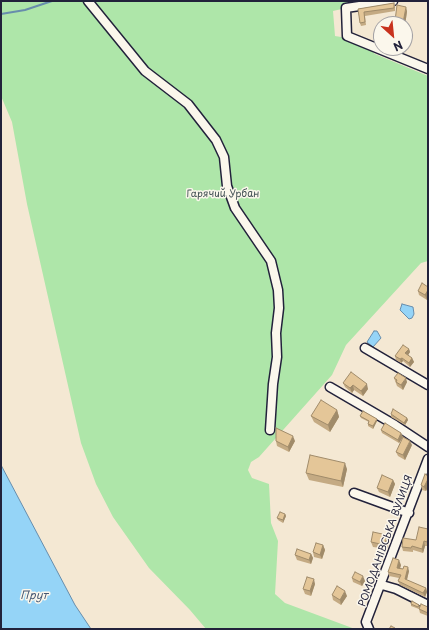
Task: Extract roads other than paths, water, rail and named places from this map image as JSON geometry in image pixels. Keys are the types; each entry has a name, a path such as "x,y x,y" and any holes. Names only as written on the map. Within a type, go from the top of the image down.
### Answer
{"street":[{"path":"88,1 145,71 188,104 216,140 224,157 227,186 235,208 271,261 278,290 279,308 276,333 277,357 273,384 270,430"},
{"path":"394,1 346,8 347,36 428,68"},
{"path":"365,348 428,385"},
{"path":"330,387 395,425 428,447"},
{"name":"РОМОДАНІВСЬКА ВУЛИЦЯ","path":"369,629 366,622 382,585 409,513 418,482 428,459"},
{"path":"354,493 409,513"},
{"path":"382,585 396,589 428,605"}],"water":[{"path":"402,304 413,307 414,314 412,318 409,319 400,310"},
{"path":"374,331 377,331 381,338 373,347 367,342"},
{"name":"Прут","path":"1,465 75,605 91,629 1,629"}],"waterway":[{"path":"1,14 25,10 52,1"}],"park label":[{"name":"Гарячий Урбан","path":"223,194"}]}
